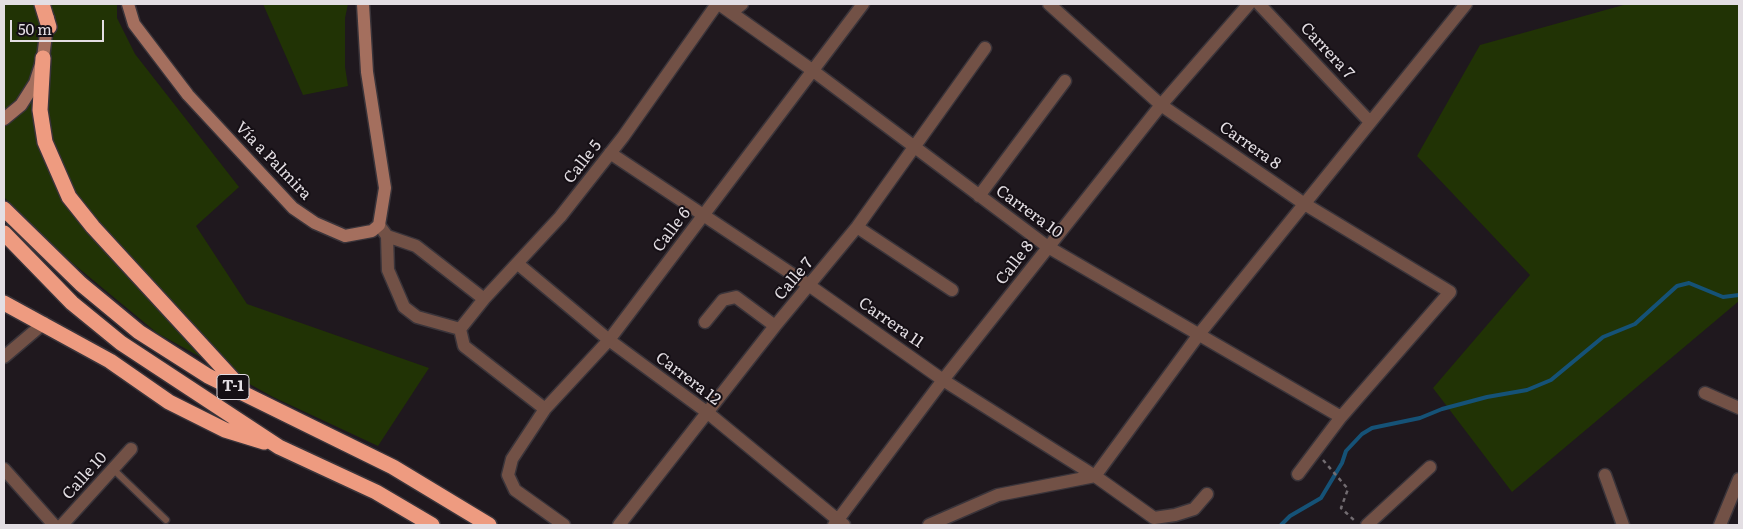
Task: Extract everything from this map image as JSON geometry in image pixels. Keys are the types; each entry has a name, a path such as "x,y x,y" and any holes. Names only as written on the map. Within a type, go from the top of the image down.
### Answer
{"highway":[{"path":"42,4 49,27"},
{"path":"43,58 40,110 45,142 69,197 93,227 247,394"},
{"name":"T-1","path":"4,209 81,284 139,332 208,376 247,394 308,427 393,467 489,525"},
{"name":"T-1","path":"4,234 72,303 122,343 279,447 376,492 432,525"},
{"path":"4,303 44,323 110,361 169,402 225,430 279,447"}],"street":[{"path":"4,119 21,104 35,83 43,58 49,27 48,4"},
{"name":"Vía a Palmira","path":"128,4 134,24 188,95 293,208 315,223 345,236 372,231 378,225"},
{"path":"363,4 367,72 385,188 378,225 387,236 416,246 484,300"},
{"name":"Carrera 10","path":"718,4 737,8 812,70 1048,247 1200,333 1341,417"},
{"name":"Calle 5","path":"460,329 560,217 610,153 718,4"},
{"name":"Calle 6","path":"564,525 515,490 508,475 512,459 544,409 610,340 812,70 864,4"},
{"name":"Carrera 8","path":"1049,4 1161,105 1303,203 1450,292 1341,417"},
{"name":"Calle 8","path":"838,524 943,380 1048,247 1161,105 1249,4"},
{"name":"Carrera 7","path":"1259,4 1370,122"},
{"path":"930,525 998,495 1095,476 1200,333 1303,203 1466,4"},
{"name":"Calle 7","path":"620,525 775,326 857,227 986,48"},
{"path":"979,196 1065,81"},
{"name":"Carrera 11","path":"610,153 810,286 943,380 1095,476 1154,518 1194,508 1207,494"},
{"path":"857,227 952,290"},
{"path":"387,236 388,270 404,307 417,317 460,329 464,346 544,409"},
{"name":"Carrera 12","path":"518,264 610,340 708,413 838,524"},
{"path":"705,322 724,300 736,296 775,326"},
{"path":"4,357 44,323"},
{"path":"1705,393 1739,408"},
{"path":"1298,474 1341,417"},
{"name":"Calle 10","path":"62,525 131,449"},
{"path":"1367,525 1430,467"},
{"path":"4,469 54,525"},
{"path":"1605,475 1623,525"},
{"path":"1720,525 1739,479"}],"lane":[{"path":"113,469 166,520"}],"path":[{"path":"1329,467 1348,489 1341,508 1358,525"}],"green space":[{"path":"4,4 117,4 117,18 135,54 239,187 196,226 247,304 429,368 378,446 273,397 157,333 53,247 4,197"},
{"path":"263,4 348,4 345,18 345,67 348,86 303,95"},
{"path":"1627,4 1739,4 1739,301 1512,492 1433,388 1530,275 1417,156 1480,45"}],"waterway":[{"path":"1281,525 1290,516 1321,498 1342,463 1346,451 1362,434 1372,428 1420,418 1442,409 1487,397 1527,390 1551,380 1603,337 1635,324 1677,286 1689,283 1723,297 1739,295"}]}
